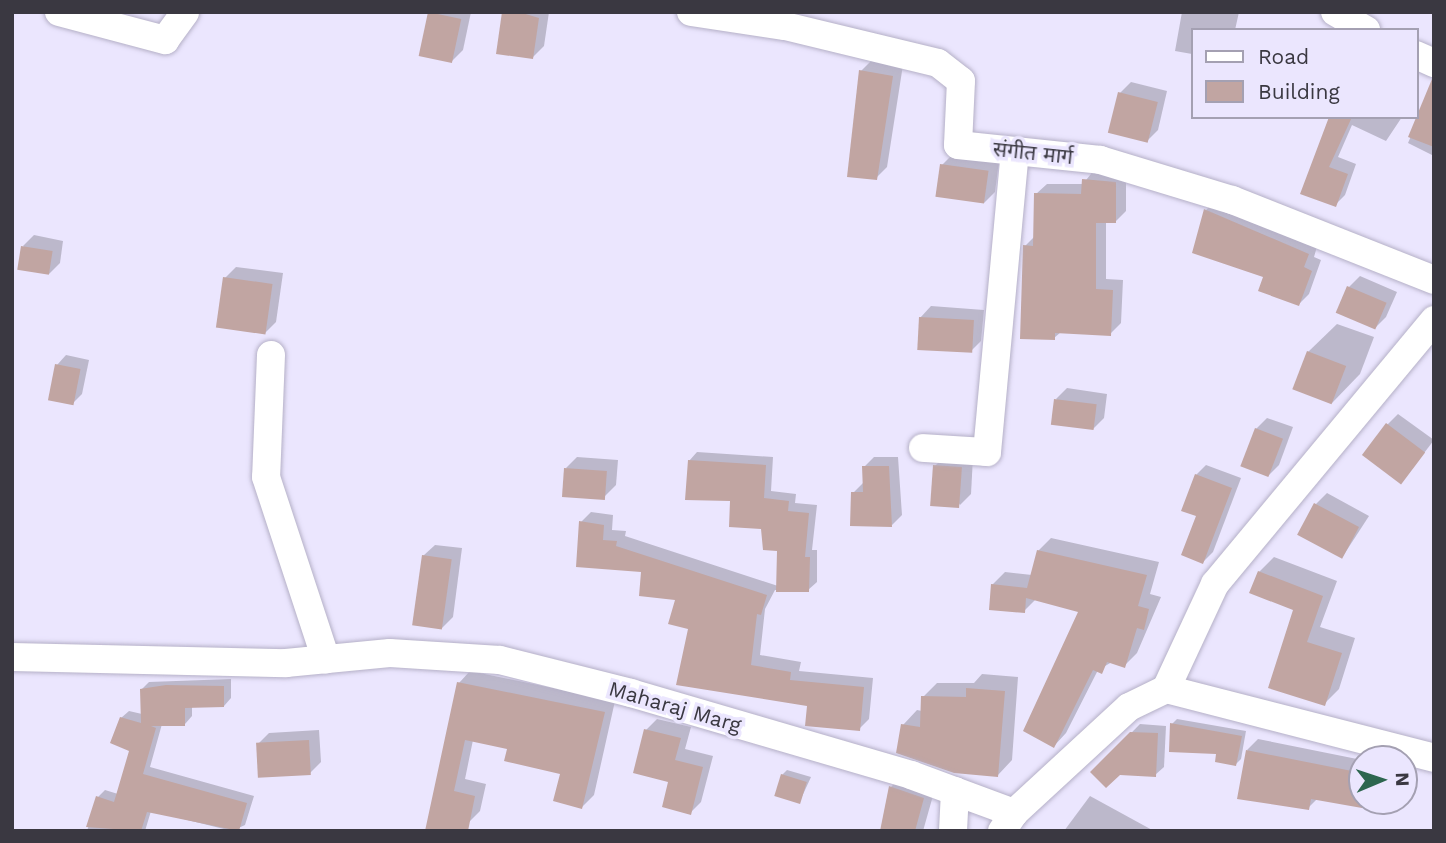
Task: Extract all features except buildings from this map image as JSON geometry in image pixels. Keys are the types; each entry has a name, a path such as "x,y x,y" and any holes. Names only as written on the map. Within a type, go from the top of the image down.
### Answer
{"street":[{"path":"60,12 165,40 185,12"},
{"name":"संगीत मार्ग","path":"691,12 785,26 938,64 961,81 958,145 1100,160 1232,200 1434,280"},
{"path":"1335,12 1363,28"},
{"path":"1418,56 1434,63"},
{"path":"923,447 987,452 1015,152"},
{"path":"1166,689 1215,584 1434,320"},
{"path":"271,355 266,477 326,659"},
{"name":"Maharaj Marg","path":"12,657 285,663 390,653 500,660 644,697 955,791 1008,822"},
{"path":"1008,822 1129,706 1166,689 1434,758"},
{"path":"953,831 955,791"}]}
